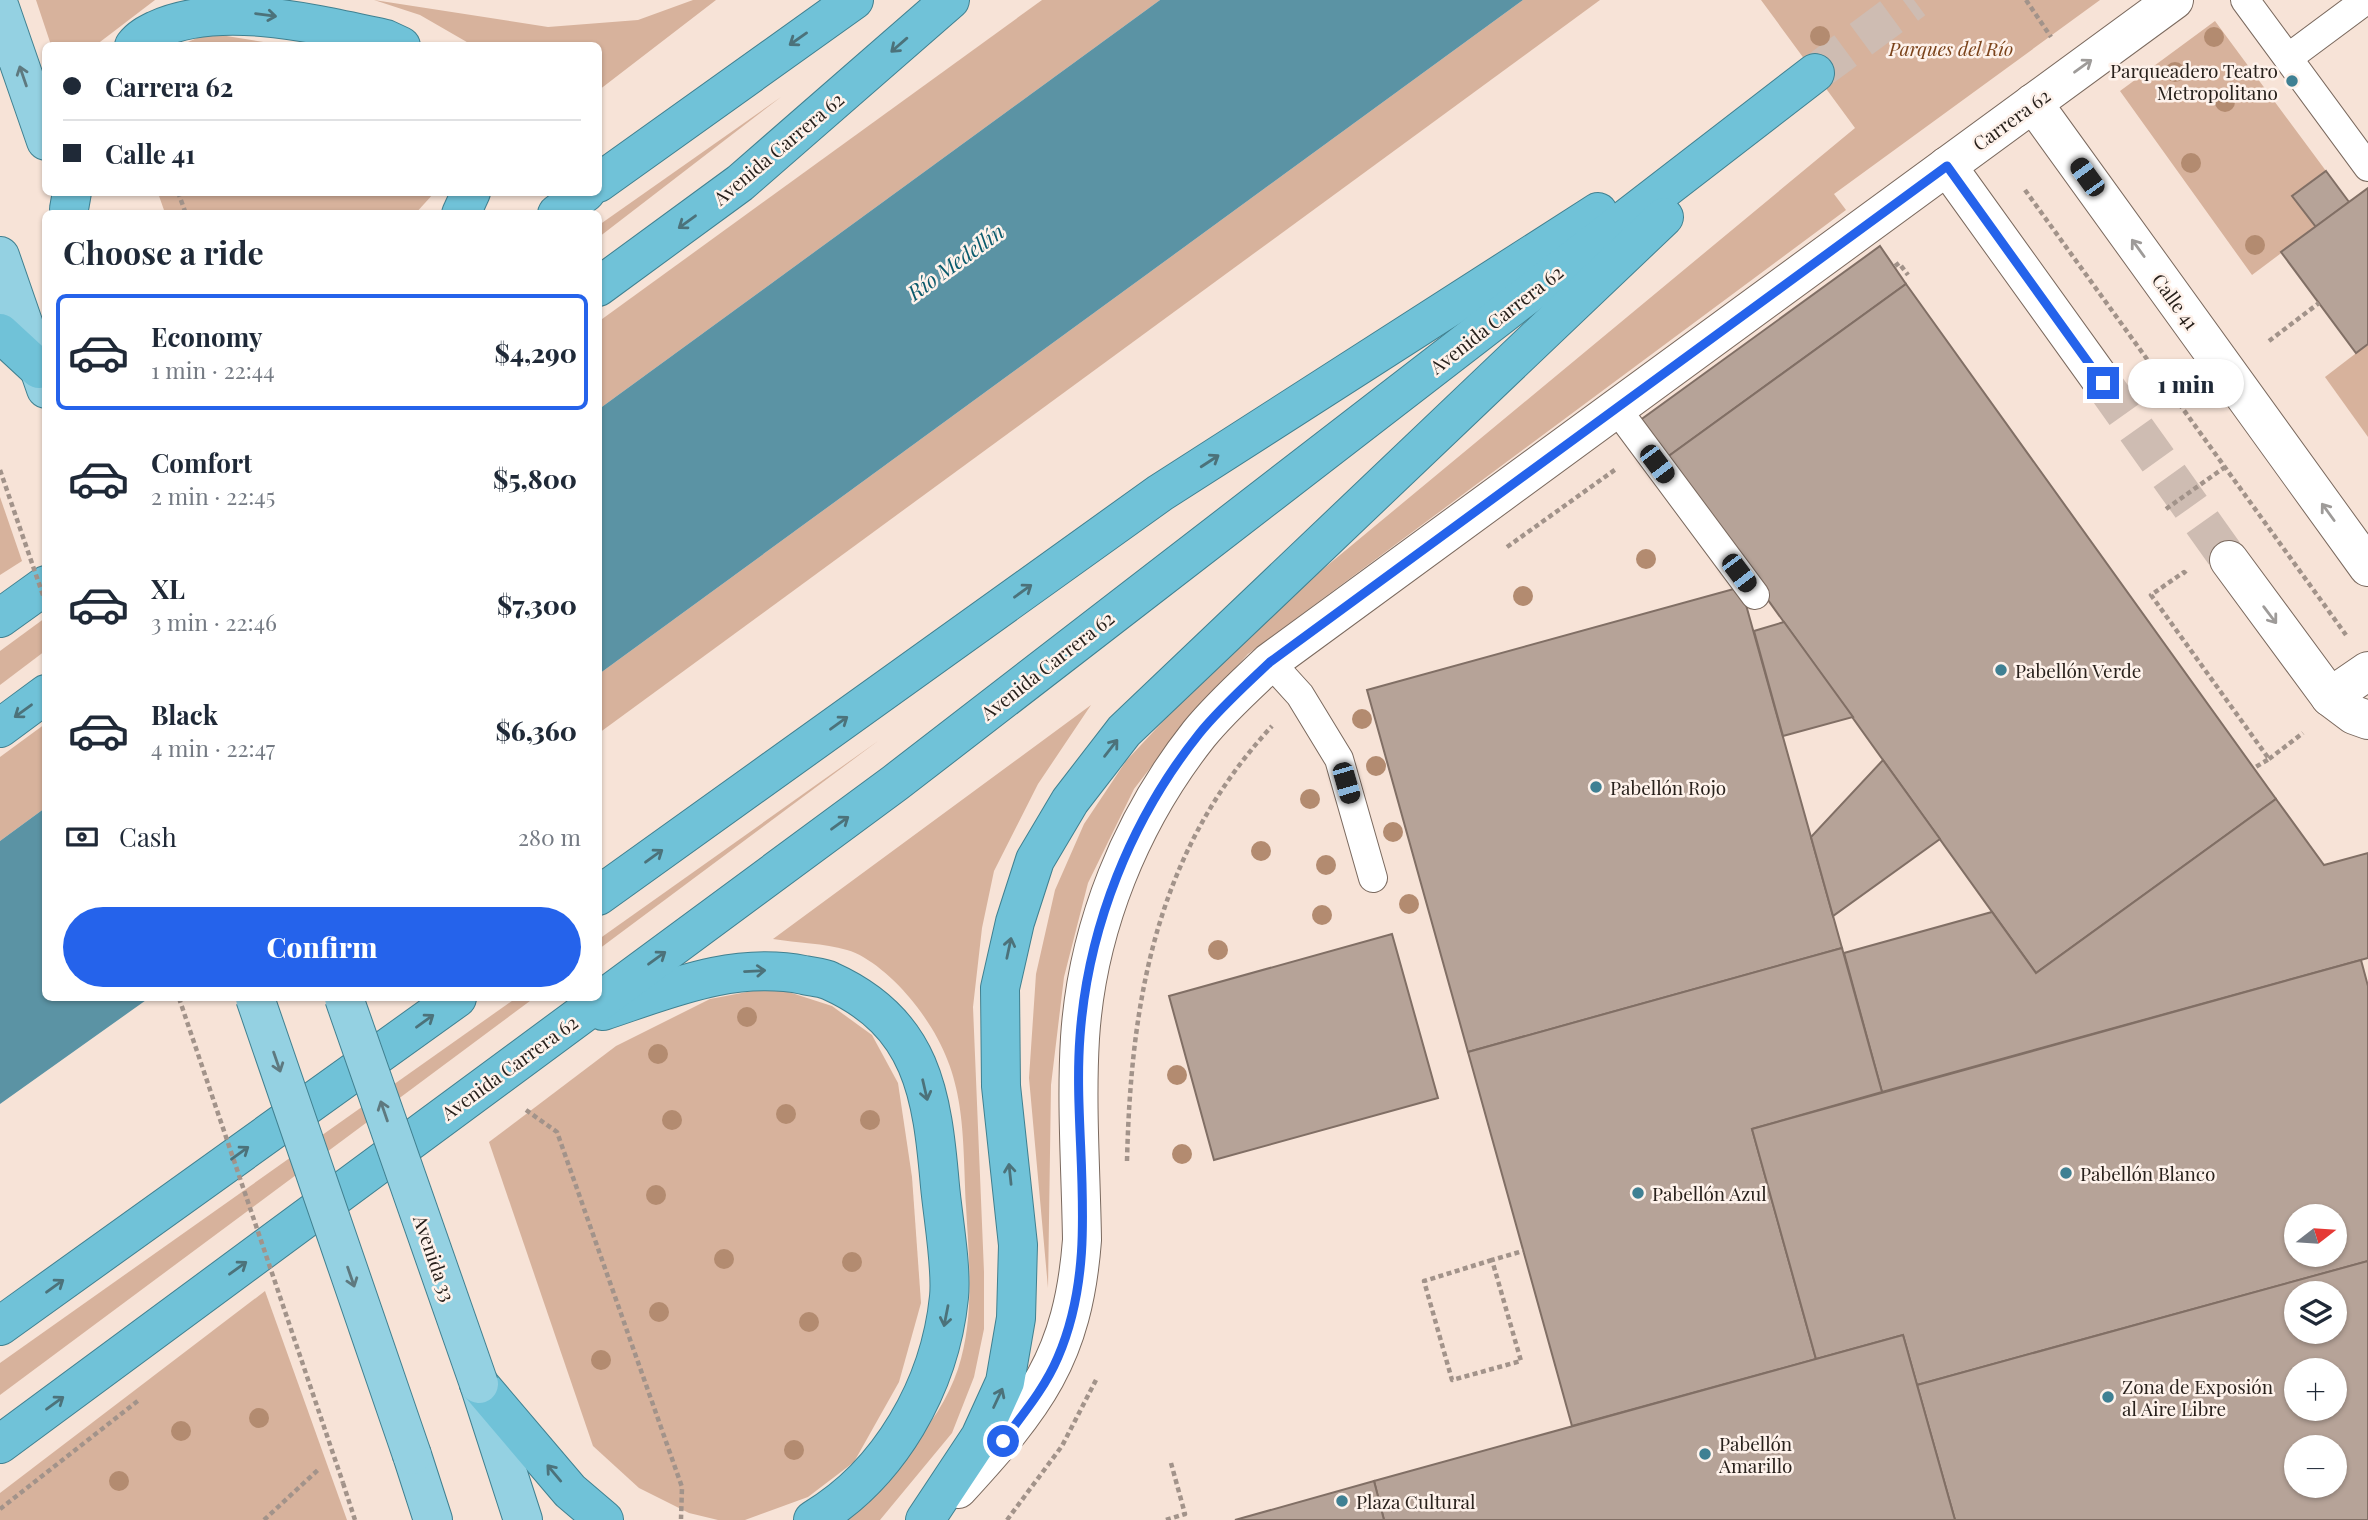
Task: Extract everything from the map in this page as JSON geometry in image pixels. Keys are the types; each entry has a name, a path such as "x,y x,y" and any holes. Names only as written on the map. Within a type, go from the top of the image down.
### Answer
{"highway":[{"path":"602,180 854,0"},
{"name":"Avenida Carrera 62","path":"602,284 740,183 950,0"},
{"path":"140,42 166,23 213,9 266,14 392,42"},
{"path":"928,1520 980,1437 1005,1382 1016,1318 1018,1245 1001,1086 1000,988 1015,922 1035,860 1070,801 1124,731 1815,73"},
{"name":"Avenida Carrera 62","path":"602,893 1160,493 1815,73"},
{"name":"Avenida Carrera 62","path":"602,998 895,783 1815,73"},
{"path":"562,210 581,196"},
{"path":"0,333 42,379"},
{"path":"0,728 42,697"},
{"path":"571,1021 729,972 779,970 828,980 868,1003 898,1030 921,1072 935,1135 949,1295 939,1352 918,1408 892,1446 851,1492 813,1520"},
{"path":"0,1326 453,1001"},
{"name":"Avenida Carrera 62","path":"0,1444 598,1001"},
{"path":"479,1384 570,1491 604,1520"}],"main road":[{"path":"0,8 42,129"},
{"path":"0,256 42,379"},
{"path":"256,1001 433,1520"},
{"name":"Avenida 33","path":"345,1001 479,1384 523,1520"},
{"path":"412,1455 420,1520"}],"street":[{"name":"Carrera 62","path":"928,1520 1003,1441 1035,1399 1058,1356 1074,1304 1082,1240 1080,1038 1093,947 1110,892 1134,840 1162,788 1199,733 1270,662 2174,0"},
{"name":"Calle 41","path":"2033,103 2368,568"},
{"path":"1947,166 2103,383"},
{"path":"2229,560 2330,697 2354,715 2368,720"},
{"path":"2330,697 2360,657"}],"lane":[{"path":"2245,0 2368,167"},
{"path":"2288,58 2366,0"},
{"path":"1616,408 1755,594"},
{"path":"1270,662 1300,695 1339,759 1373,878"}],"path":[{"path":"2026,0 2051,36"},
{"path":"2025,190 2360,657"},
{"path":"1895,266 1899,263 1908,275"},
{"path":"2269,341 2319,303"},
{"path":"1501,551 1646,448"},
{"path":"2166,509 2225,467"},
{"path":"0,470 23,603"},
{"path":"2184,572 2151,595 2269,759"},
{"path":"1127,1174 1134,1047 1162,907 1185,851 1217,796 1246,753 1300,695"},
{"path":"2254,768 2308,729"},
{"path":"179,1001 355,1520"},
{"path":"522,1107 557,1132 682,1487 681,1519"},
{"path":"1492,1260 1521,1361 1452,1380 1424,1281 1492,1260 1523,1251"},
{"path":"1007,1520 1062,1446 1097,1377"},
{"path":"0,1509 142,1398"},
{"path":"1166,1520 1185,1514 1171,1463"},
{"path":"264,1520 320,1468"}],"green space":[{"path":"36,0 155,0 100,42 50,42"},
{"path":"374,0 548,27 638,20 693,0 716,0 602,88 602,42 467,42 420,15"},
{"path":"1042,0 1160,0 602,407 602,319"},
{"path":"1523,0 1600,0 602,731 602,672"},
{"name":"Parques del Río","path":"1761,0 2100,0 1834,194 1846,210 1248,654 1184,724 1134,789 1088,883 1064,977 1051,1085 1048,1288 1029,1078 1036,974 1055,890 1084,824 1126,761 1196,686 1299,589 1855,128"},
{"path":"2215,21 2326,171 2293,196 2316,227 2252,275 2120,91"},
{"path":"208,33 264,42 188,42"},
{"path":"781,97 602,235 602,223"},
{"path":"159,196 431,196 419,210 164,210"},
{"path":"2368,344 2368,437 2325,377"},
{"path":"0,497 22,561 0,575"},
{"path":"42,620 42,653 0,685 0,651"},
{"path":"1091,705 1038,784 994,871 982,928 973,1007 984,1329 974,1377 952,1433 880,1520 845,1520 924,1431 949,1391 958,1369 967,1329 970,1288 964,1147 958,1096 942,1047 928,1022 897,983 881,969 847,950 773,939"},
{"path":"42,726 42,810 0,841 0,757"},
{"path":"878,741 602,947 602,937"},
{"path":"773,987 832,1006 872,1035 898,1083 912,1177 921,1303 899,1382 854,1462 808,1497 745,1520 718,1520 689,1513 639,1488 593,1446 489,1142 616,1046 710,999"},
{"path":"512,1001 530,1001 0,1395 0,1363"},
{"path":"265,1291 347,1520 0,1520 0,1493"}],"water":[{"name":"Río Medellín","path":"1160,0 1523,0 602,672 602,407"},
{"path":"42,810 42,1001 145,1001 0,1104 0,841"}],"building":[{"path":"2326,171 2349,202 2316,227 2292,196"},
{"path":"2368,188 2368,344 2356,353 2281,252"},
{"path":"1880,246 1906,284 1666,458 1639,421"},
{"name":"Pabellón Verde","path":"1906,284 2276,799 2036,973 1666,458"},
{"name":"Pabellón Rojo","path":"1741,587 1842,948 1468,1052 1367,690"},
{"path":"1784,622 1853,717 1783,736 1754,631"},
{"path":"1883,760 1940,839 1833,916 1811,837"},
{"path":"2276,799 2324,865 2368,853 2368,958 1882,1092 1844,953 1992,912 2036,973"},
{"path":"1392,934 1438,1098 1214,1160 1169,996"},
{"name":"Pabellón Azul","path":"1842,948 1882,1092 1752,1129 1816,1359 1572,1426 1468,1052"},
{"name":"Pabellón Blanco","path":"2361,960 2368,986 2368,1261 2347,1267 2347,1204 2284,1204 2284,1267 2346,1267 2295,1281 2284,1281 2284,1284 1917,1385 1903,1335 1816,1359 1752,1129"},
{"name":"Zona de Exposión al Aire Libre","path":"2368,1261 2368,1520 1955,1520 1917,1385 2284,1284 2284,1344 2347,1344 2347,1281 2295,1281"},
{"name":"Pabellón Amarillo","path":"1903,1335 1955,1520 1384,1520 1374,1481"},
{"name":"Plaza Cultural","path":"1374,1481 1384,1520 1235,1520"}],"tunnel":[{"path":"1815,73 1914,0"},
{"path":"2103,383 2229,560"}],"place":[{"name":"Parqueadero Teatro Metropolitano","path":"2292,81"},
{"name":"Pabellón Verde","path":"2001,670"},
{"name":"Pabellón Rojo","path":"1596,787"},
{"name":"Pabellón Blanco","path":"2066,1173"},
{"name":"Pabellón Azul","path":"1638,1193"},
{"name":"Zona de Exposión al Aire Libre","path":"2108,1397"},
{"name":"Pabellón Amarillo","path":"1705,1454"},
{"name":"Plaza Cultural","path":"1342,1501"}],"route":[{"path":"1003,1441 1035,1399 1058,1356 1074,1304 1082,1240 1079,1076 1083,1000 1093,947 1110,892 1162,788 1199,733 1244,687 1270,662 1947,166 2103,383"}]}
